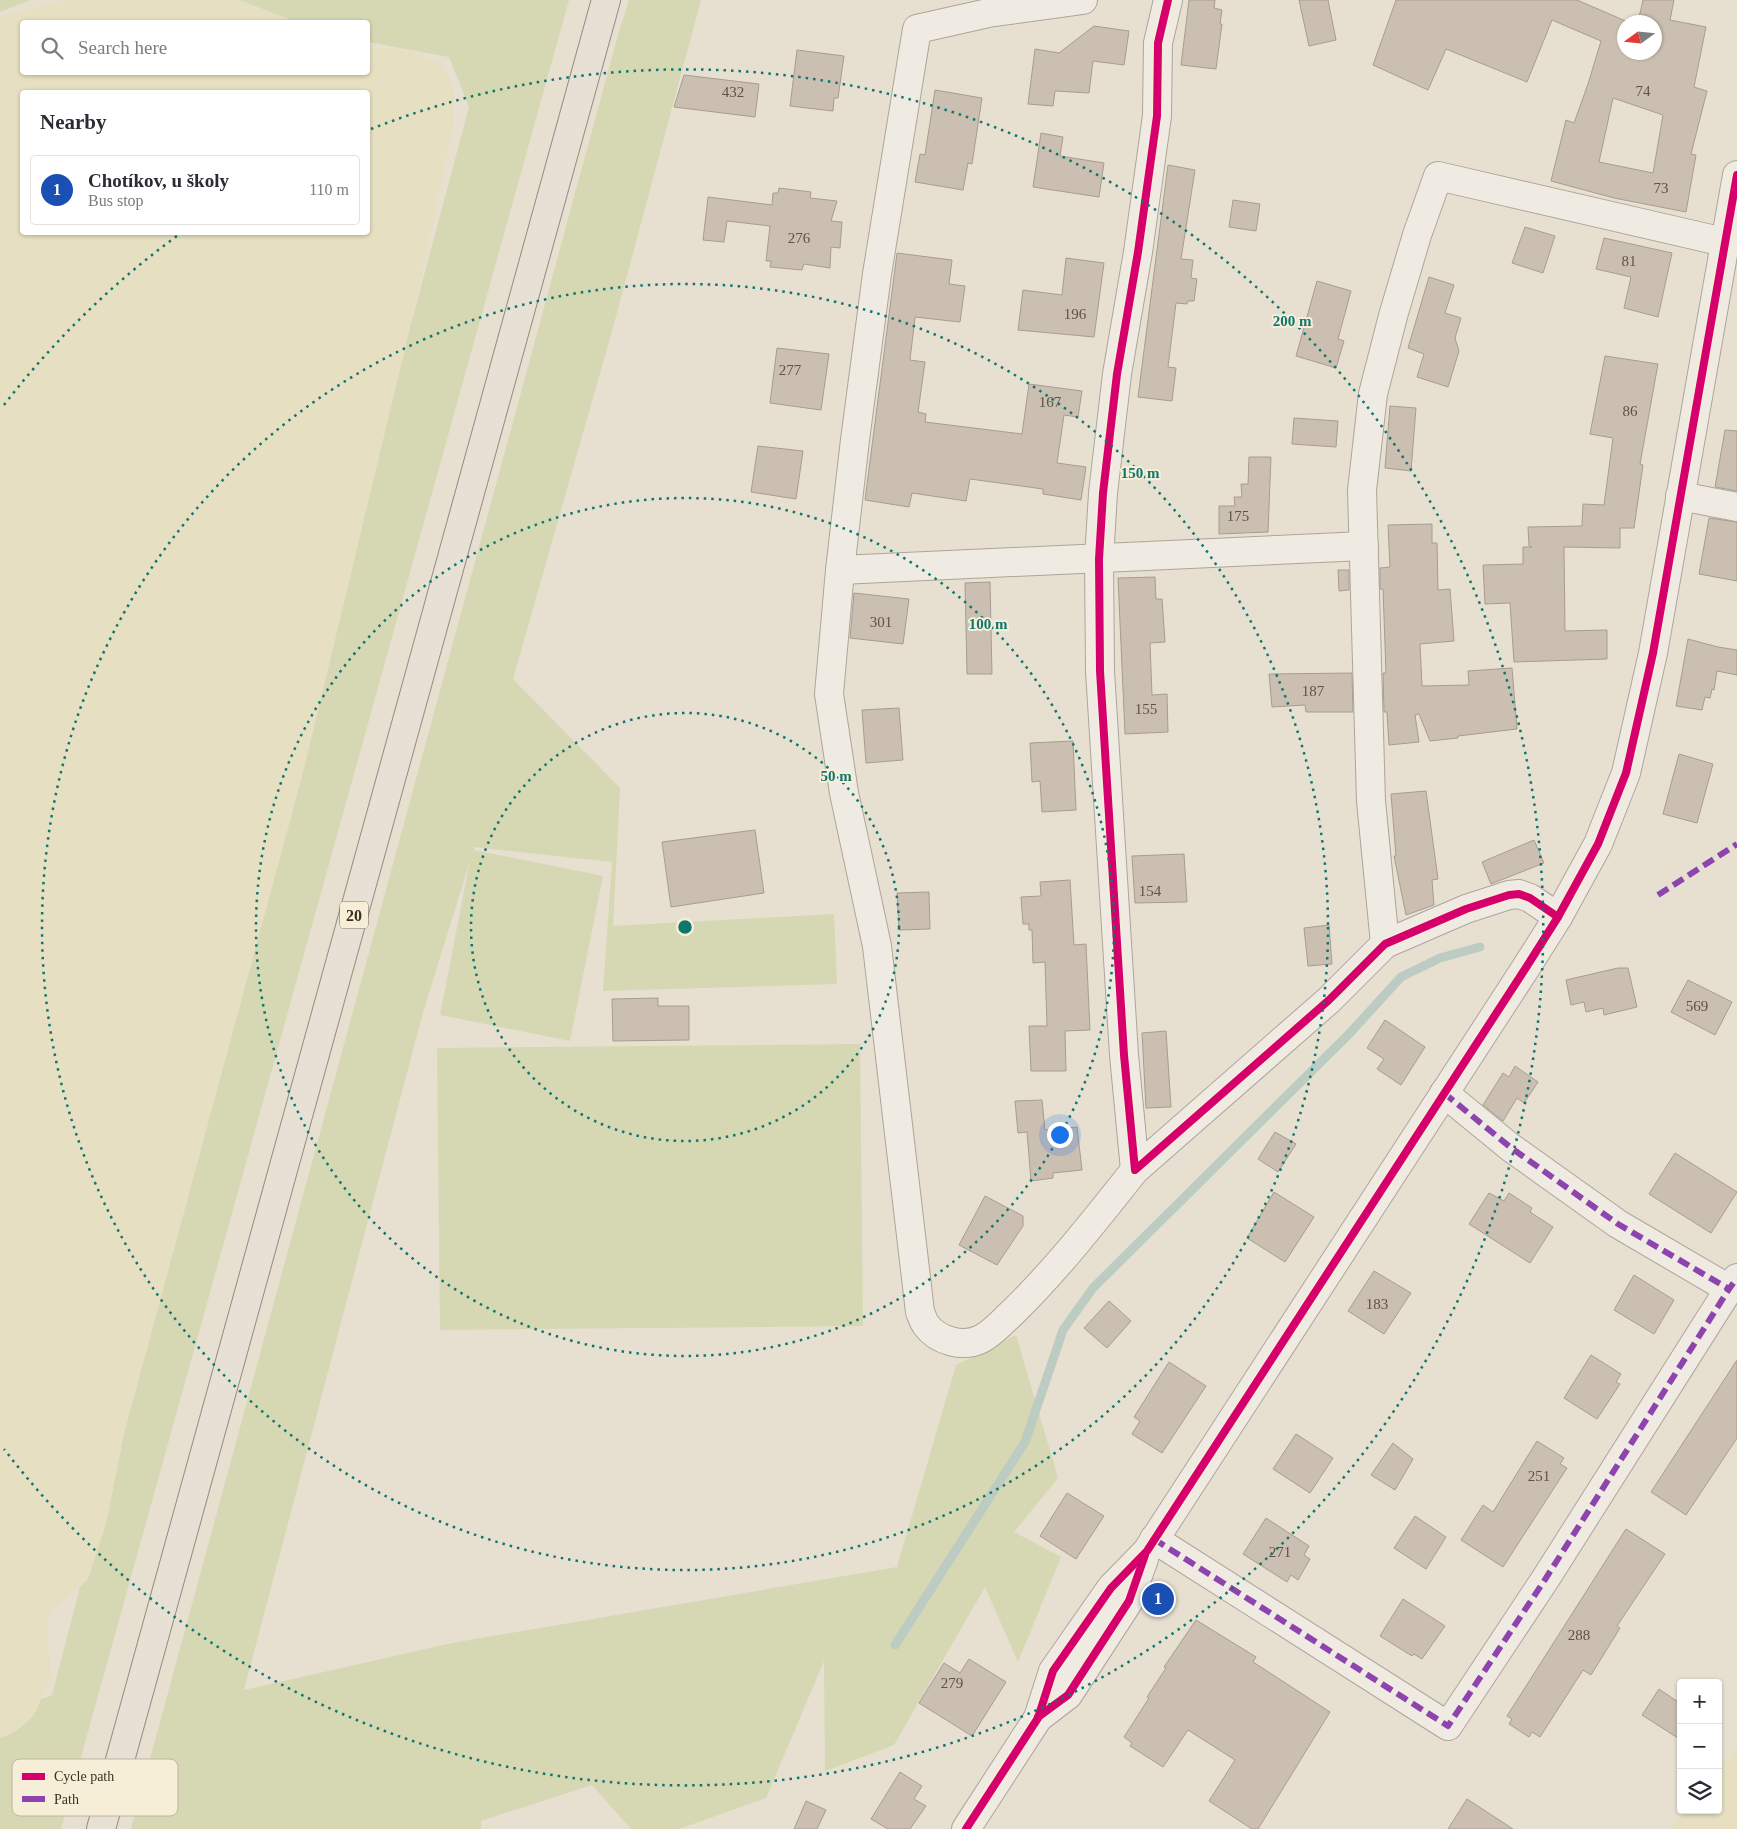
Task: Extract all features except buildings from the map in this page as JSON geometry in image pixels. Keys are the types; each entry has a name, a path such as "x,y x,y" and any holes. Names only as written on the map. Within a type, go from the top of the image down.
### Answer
{"main road":[{"name":"20","path":"120,1759 606,0"},
{"name":"20","path":"101,1829 105,1816"}],"street":[{"path":"1083,0 988,12 917,29 877,274 854,440 829,694 844,793 877,946 920,1312 926,1325 937,1336 950,1342 969,1343 982,1339 992,1331 1030,1295 1067,1254 1134,1170 1329,1000 1385,944 1466,909 1509,895 1519,894 1530,898 1558,917"},
{"path":"1134,1170 1124,1055 1100,671 1099,559 1103,493 1117,374 1138,252 1157,116 1158,43 1168,0"},
{"path":"966,1829 1038,1718 1068,1695 1130,1601 1150,1545 1558,917 1598,844 1626,773 1653,653 1737,175"},
{"path":"1385,944 1370,801 1362,490 1373,394 1393,316 1417,235 1438,176 1724,242"},
{"path":"1680,496 1737,507"},
{"path":"840,570 1364,546"},
{"path":"1150,1545 1448,1726 1546,1578 1733,1283 1618,1224 1510,1147 1444,1093"}],"shaded area":[{"path":"65,0 240,0 291,20 20,20 20,75 370,75 370,48 403,48 442,65 454,88 454,123 410,328 304,769 124,1434 106,1524 88,1580 49,1613 47,1626 51,1677 34,1715 24,1725 7,1736 0,1738 0,16"},
{"path":"1737,1747 1737,1829 1670,1829 1684,1814 1722,1814 1722,1767"}],"green space":[{"path":"0,0 31,0 0,12"},
{"path":"240,0 569,0 80,1759 12,1759 12,1816 65,1816 61,1829 0,1829 0,1738 14,1732 23,1725 31,1718 41,1699 52,1695 80,1587 88,1579 106,1524 124,1434 304,769 410,328 469,107 449,57 370,42 370,20 291,20"},
{"path":"629,0 701,0 614,324 513,679 620,788 613,926 834,914 837,984 603,991 612,862 474,847 474,850 603,876 570,1041 440,1015 470,861 422,1016 244,1690 452,1643 897,1567 956,1365 1016,1335 1058,1478 1014,1532 1061,1557 1018,1662 985,1587 894,1745 825,1771 824,1661 766,1798 679,1829 631,1829 592,1785 481,1821 481,1829 131,1829 135,1816 178,1816 178,1759 150,1759"},
{"path":"860,1044 863,1326 440,1330 437,1048"}],"waterway":[{"path":"895,1645 1025,1442 1063,1330 1093,1288 1350,1033 1401,977 1440,958 1480,947"}],"marked path":[{"path":"1658,895 1737,844"},
{"path":"1444,1093 1510,1147 1618,1224 1729,1289 1737,1278"},
{"path":"1154,1539 1448,1726 1546,1578 1729,1289"}],"cycle path":[{"path":"1168,0 1158,43 1157,116 1138,252 1117,374 1103,493 1099,559 1100,671 1124,1055 1135,1170 1329,1000 1385,944 1466,909 1509,895 1519,894 1530,898 1558,917"},
{"path":"966,1829 1038,1718 1053,1671 1111,1588 1147,1551 1527,966 1558,917 1598,844 1626,773 1653,653 1737,175"},
{"path":"1038,1717 1068,1695 1129,1601 1145,1555"}],"place":[{"name":"Chotíkov, u školy","path":"1158,1599"}]}
